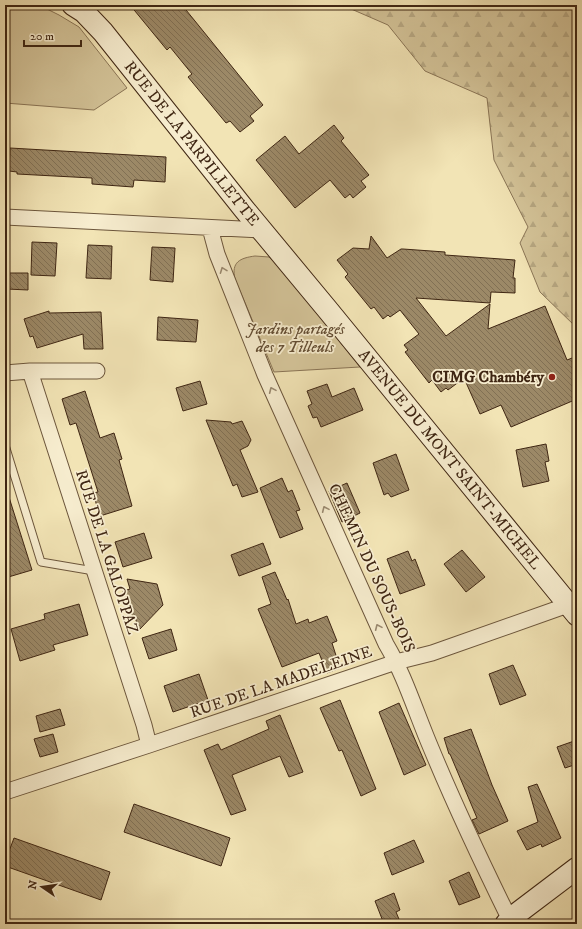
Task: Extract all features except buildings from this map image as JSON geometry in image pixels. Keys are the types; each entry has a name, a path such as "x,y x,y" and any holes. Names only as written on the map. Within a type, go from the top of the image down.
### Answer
{"street":[{"name":"RUE DE LA PARPILLETTE","path":"73,5 84,12 103,32 262,230"},
{"path":"5,217 262,230"},
{"name":"CHEMIN DU SOUS-BOIS","path":"210,228 217,254 266,375 380,630 396,662 456,809 508,922"},
{"name":"AVENUE DU MONT SAINT-MICHEL","path":"262,230 573,610"},
{"path":"5,373 30,371 98,371"},
{"name":"RUE DE LA GALOPPAZ","path":"30,371 149,745"},
{"name":"RUE DE LA MADELEINE","path":"5,792 396,662 432,653 573,610"},
{"path":"508,922 577,868"}],"lane":[{"path":"5,445 41,562 94,571"}],"green space":[{"path":"5,5 39,5 79,27 127,88 94,110 5,103"},
{"path":"342,5 577,5 577,328 540,292 520,243 528,227 494,160 487,98 425,71 388,25"},
{"name":"Jardins partagés des 7 Tilleuls","path":"255,256 269,257 278,264 360,367 274,372 235,279 234,273 234,269 238,262 245,258"}],"place":[{"name":"CIMG Chambéry","path":"552,377"}]}
